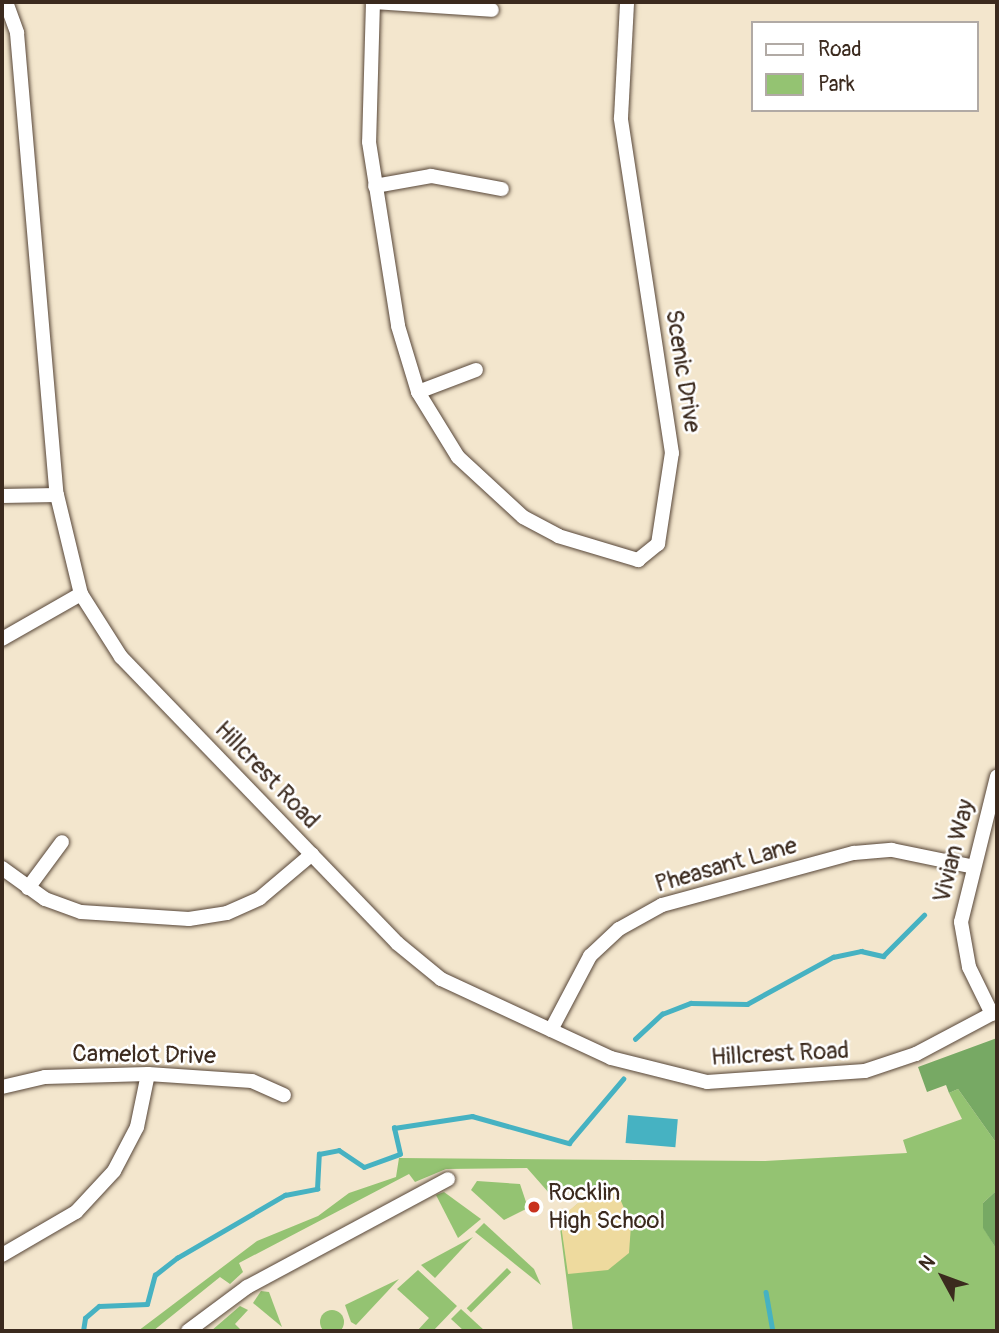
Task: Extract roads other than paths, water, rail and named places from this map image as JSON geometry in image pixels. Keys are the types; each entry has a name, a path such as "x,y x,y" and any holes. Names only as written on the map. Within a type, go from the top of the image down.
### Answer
{"street":[{"name":"Hillcrest Road","path":"6,2 17,33 57,495 81,594 121,657 417,962 551,1030 663,1075 727,1084 865,1071 916,1054 995,1013"},
{"path":"373,2 492,10"},
{"name":"Scenic Drive","path":"373,2 367,98 375,186 398,326 418,391 458,457 523,517 579,543 638,560 657,544 671,421 621,118 627,2"},
{"path":"375,186 431,176 502,189"},
{"path":"418,391 476,370"},
{"path":"2,496 57,495"},
{"path":"2,639 81,594"},
{"name":"Vivian Way","path":"995,1013 963,945 970,866 997,776"},
{"path":"28,888 62,842"},
{"name":"Pheasant Lane","path":"551,1030 590,956 626,924 662,905 854,853 892,850 970,866"},
{"path":"2,868 28,888 97,915 208,917 260,898 313,855"},
{"path":"2,1255 76,1212 114,1171 137,1127 148,1074"},
{"name":"Camelot Drive","path":"2,1087 45,1077 148,1074 252,1081 284,1095"},
{"path":"188,1331 247,1287 448,1179"}],"water":[{"path":"628,1115 678,1119 675,1147 626,1143"}],"waterway":[{"path":"635,1039 662,1014 691,1003 747,1004 833,957 861,951 883,956 924,915"},
{"path":"83,1331 85,1318 99,1306 147,1304 155,1275 177,1258 285,1195 317,1189 319,1154 339,1150 364,1167 400,1154 394,1128 472,1116 569,1143 623,1079"},
{"path":"766,1292 773,1331"}],"place":[{"name":"Rocklin High School","path":"534,1207"}]}
